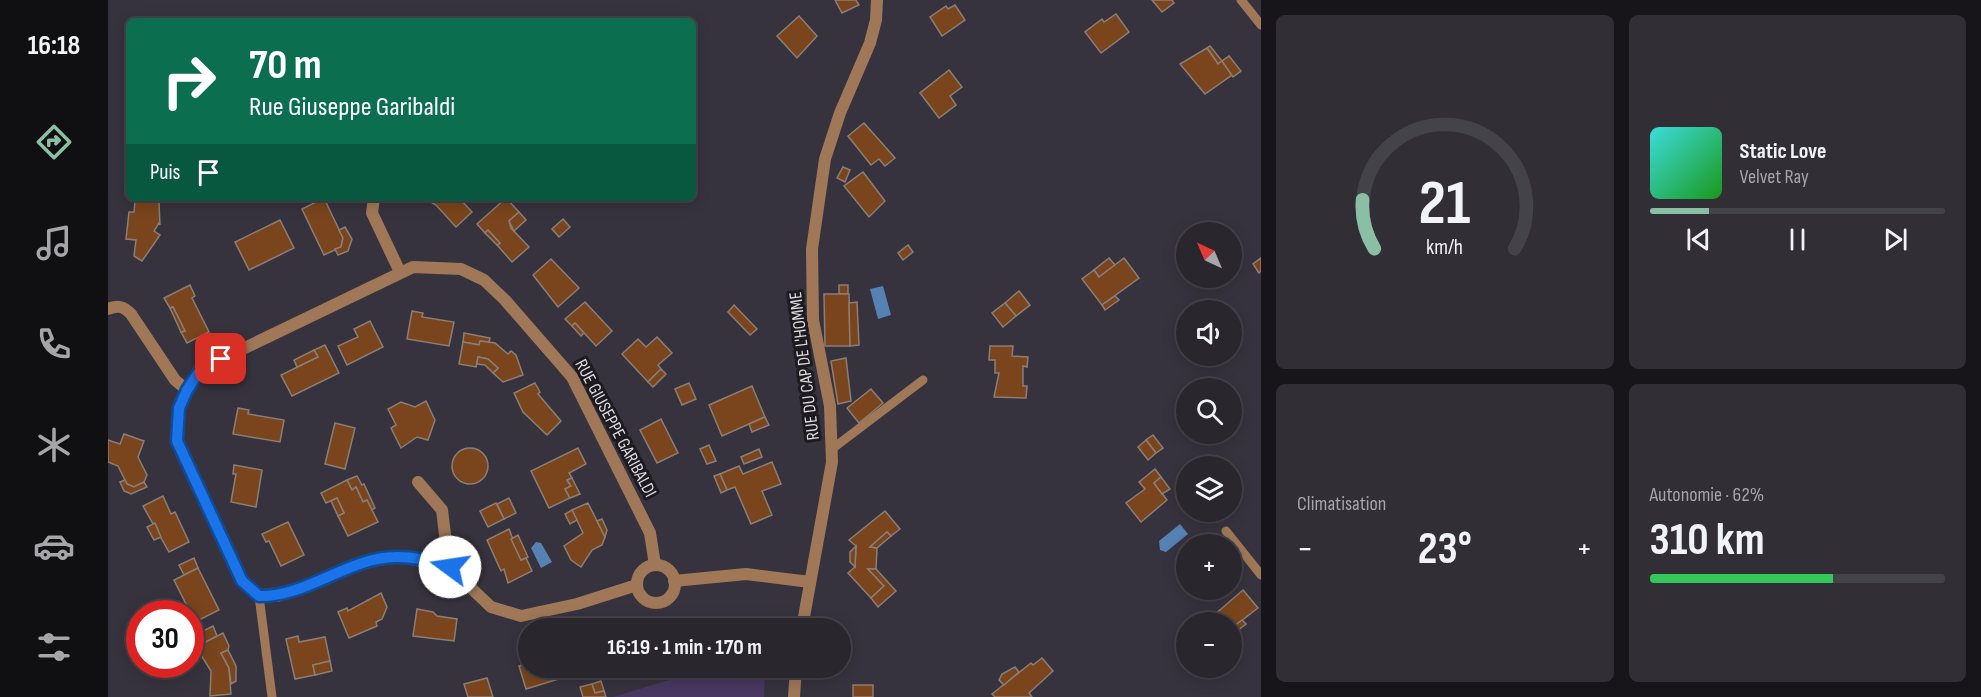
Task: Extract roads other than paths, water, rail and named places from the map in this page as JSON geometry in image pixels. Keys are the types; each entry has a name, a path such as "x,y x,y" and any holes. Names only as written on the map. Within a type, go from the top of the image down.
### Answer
{"street":[{"name":"RUE DU CAP DE L'HOMME","path":"804,618 832,462 830,406 813,320 812,249 825,159 840,112 870,43 876,20 877,0"},
{"path":"374,201 372,213 400,272"},
{"name":"RUE GIUSEPPE GARIBALDI","path":"259,596 242,581 177,441 179,408 187,390 201,369 413,267 461,269 484,280 538,335 572,377 599,428 650,533 655,565"},
{"path":"108,309 116,306 124,307 131,314 175,380 187,390"},
{"path":"418,482 442,510 450,567"},
{"path":"259,596 278,596 375,559 397,556 450,567 491,607 521,616 577,604 637,585"},
{"path":"655,565 668,570 674,581 672,593 657,602 642,596 637,585 641,573 655,565"},
{"path":"674,581 746,574 810,582"},
{"path":"794,697 795,678"}],"lane":[{"path":"1241,0 1261,25"},
{"path":"832,449 923,380"},
{"path":"1226,531 1261,574"},
{"path":"259,596 272,697"}],"water":[{"path":"883,286 891,315 878,319 870,289"},
{"path":"1180,524 1188,534 1176,534 1176,544 1166,552 1160,550 1159,541"},
{"path":"536,542 541,543 552,562 541,568 531,548"}]}
